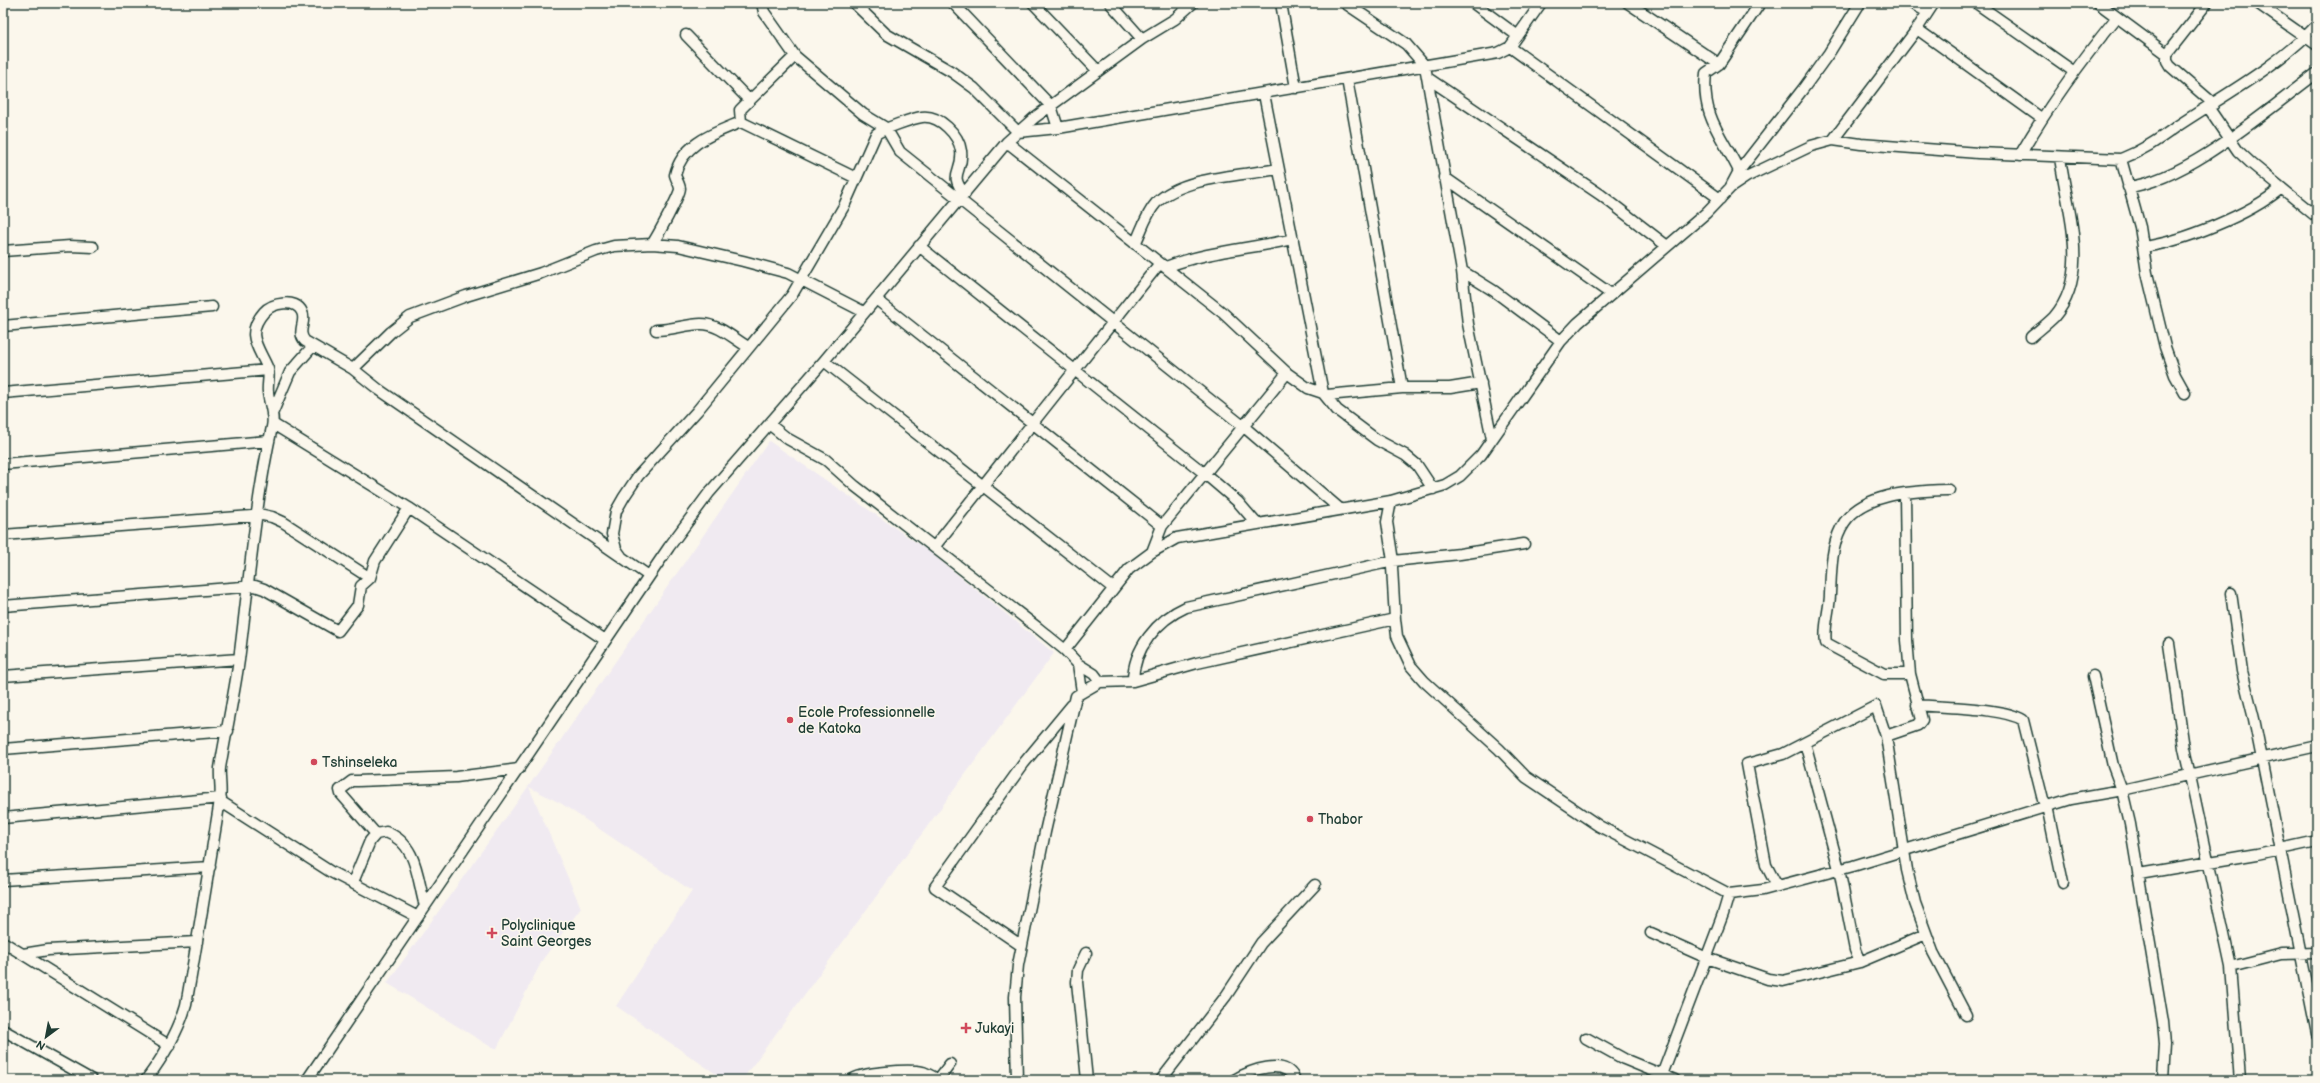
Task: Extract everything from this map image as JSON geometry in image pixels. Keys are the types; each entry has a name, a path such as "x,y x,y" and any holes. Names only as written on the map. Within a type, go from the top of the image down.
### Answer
{"street":[{"path":"762,3 764,12 795,56 863,114 886,128 900,152 962,197 1112,322 1243,426 1340,509"},
{"path":"854,3 886,34 952,72 974,88 1018,132"},
{"path":"953,3 1051,106 1058,128"},
{"path":"1033,3 1098,71"},
{"path":"1110,3 1142,39"},
{"path":"1281,3 1296,88"},
{"path":"1345,3 1406,44 1425,66 1429,79 1444,177 1462,271 1468,324 1492,439"},
{"path":"1473,3 1518,36"},
{"path":"1018,132 1058,128 1498,53 1510,47 1541,3"},
{"path":"1628,3 1719,64"},
{"path":"1739,171 1718,136 1704,90 1706,74 1719,64 1760,3"},
{"path":"1730,188 1739,171 1807,83 1860,3"},
{"path":"1833,140 1918,29 1931,7 1911,3"},
{"path":"1976,3 2073,71"},
{"path":"2098,3 2167,54"},
{"path":"2207,3 2167,54 2167,61 2170,66 2211,106 2238,151 2280,189 2317,216"},
{"path":"2257,3 2317,45"},
{"path":"307,1080 605,640 708,493 824,361 1007,142 1051,106 1098,71 1142,39 1154,33 1188,4"},
{"path":"2020,155 2041,118 2073,71 2117,17"},
{"path":"1065,650 1129,569 1152,552 1177,538 1391,501 1445,485 1469,468 1492,439 1561,341 1578,323 1666,246 1695,224 1730,188 1746,177 1811,146 1833,140 1861,144 2020,155 2121,159 2141,151 2211,106 2306,36 2317,25"},
{"path":"1918,29 2041,118"},
{"path":"686,35 749,100"},
{"path":"1510,47 1720,199"},
{"path":"741,122 740,110 795,56"},
{"path":"2128,187 2145,185 2175,173 2230,138 2317,73"},
{"path":"1347,79 1402,388"},
{"path":"1429,79 1594,191 1666,246"},
{"path":"1264,94 1278,169 1325,394 1337,410 1377,440 1405,455 1417,465 1433,489"},
{"path":"625,561 616,549 612,534 616,511 624,497 638,476 697,411 792,295 844,206 872,138 886,128 924,116 941,123 951,130 960,146 962,154 956,179 957,186 962,197"},
{"path":"652,244 660,232 665,217 679,197 680,189 675,175 682,159 698,141 741,122 856,178"},
{"path":"1007,142 1223,313 1288,373 1308,388 1325,394 1402,388 1450,388 1481,383"},
{"path":"2031,337 2054,316 2064,302 2072,276 2072,224 2060,157"},
{"path":"2121,159 2140,227 2147,273 2165,347 2175,375 2185,393"},
{"path":"1136,244 1155,204 1169,193 1184,186 1278,169"},
{"path":"1444,177 1611,294"},
{"path":"2143,247 2173,241 2210,228 2261,202 2280,189"},
{"path":"660,232 678,246"},
{"path":"935,546 1033,425 1112,322 1163,265 1208,254 1261,246 1293,239"},
{"path":"353,369 391,332 410,317 466,296 541,273 596,251 614,246 652,244 678,246 788,273 864,312"},
{"path":"3,251 70,246 93,247"},
{"path":"920,246 1204,473 1238,502 1257,524"},
{"path":"1462,271 1494,291 1561,341"},
{"path":"788,273 792,287 792,295"},
{"path":"792,295 810,288 817,289"},
{"path":"876,299 1162,526"},
{"path":"605,640 409,508 273,419 268,392 268,370 254,340 260,317 266,309 284,302 302,310 301,336 313,346 353,369 378,389 625,561 649,576"},
{"path":"3,326 212,307"},
{"path":"656,330 673,330 702,324 727,333 748,347"},
{"path":"146,1080 170,1046 181,1024 186,1005 198,942 220,800 220,770 228,731 239,659 246,586 268,442 273,419 290,372 313,346"},
{"path":"824,361 1113,588"},
{"path":"3,393 268,370"},
{"path":"1152,552 1162,526 1188,496 1204,473 1288,373"},
{"path":"769,424 788,439 826,460 854,486 935,546 1065,650 1078,664 1091,671 1100,682"},
{"path":"3,464 268,442"},
{"path":"1910,674 1884,674 1872,670 1826,643 1825,639 1833,557 1841,527 1859,508 1873,502 1905,494 1949,490"},
{"path":"1886,736 1921,723 1910,674 1907,640 1905,494"},
{"path":"1391,501 1388,522 1393,560 1392,568 1397,636 1411,666 1424,681 1499,749 1526,777 1599,826 1729,894 1746,893 1777,886 1839,869 2071,798 2122,790 2317,746"},
{"path":"3,606 246,586 264,589 338,631 358,605 361,586 370,578 375,561 409,508"},
{"path":"3,535 257,514 272,517 283,522 370,578"},
{"path":"1132,681 1133,667 1140,652 1156,628 1176,611 1203,602 1393,560 1460,554 1524,544"},
{"path":"2232,593 2242,670 2254,719 2261,759 2303,955 2317,1035"},
{"path":"1017,1080 1015,986 1045,832 1076,696 1100,682 1132,681 1197,663 1395,619"},
{"path":"2169,644 2184,748 2231,967 2240,1080"},
{"path":"3,676 239,659"},
{"path":"1078,664 1082,692"},
{"path":"2093,676 2113,766 2122,790 2139,874 2163,1022 2165,1044 2163,1080"},
{"path":"1022,946 935,887 1024,763 1074,704"},
{"path":"1917,705 1999,713 2016,716 2023,720 2043,800 2047,806 2063,883"},
{"path":"1777,886 1766,865 1746,768 1747,764 1784,754 1873,706 1877,708 1886,736 1904,849 1915,903 1926,934 1966,1015"},
{"path":"3,749 228,731"},
{"path":"1805,743 1839,869 1855,950 1860,962"},
{"path":"376,834 342,794 340,790 344,786 358,781 456,777 519,769"},
{"path":"3,818 220,800 310,859 418,917"},
{"path":"353,882 370,841 376,834 386,832 394,835 409,852 417,868 425,906"},
{"path":"2139,874 2317,841"},
{"path":"3,880 210,867"},
{"path":"1162,1080 1226,996 1260,943 1315,885"},
{"path":"1662,1078 1707,958 1729,894"},
{"path":"1651,933 1707,958 1768,979 1783,981 1860,962 1926,934"},
{"path":"3,942 170,1046"},
{"path":"23,954 48,950 198,942"},
{"path":"1086,953 1078,970 1077,982 1086,1080"},
{"path":"2231,967 2275,955 2288,953 2303,955 2317,953"},
{"path":"3,1030 92,1080"},
{"path":"1586,1038 1662,1078 1675,1080"},
{"path":"853,1079 910,1071 922,1072 937,1080 950,1064"},
{"path":"1234,1080 1261,1068 1286,1069 1293,1074 1295,1080"}],"shaded area":[{"name":"Ecole Professionnelle de Katoka","path":"769,441 927,550 1054,653 742,1080 725,1080 616,1006 692,891 562,804 529,787 581,908 543,959 496,1050 387,983 528,787"}],"place":[{"name":"Ecole Professionnelle de Katoka","path":"790,720"},
{"name":"Tshinseleka","path":"314,762"},
{"name":"Thabor","path":"1310,819"},
{"name":"Polyclinique Saint Georges","path":"492,933"},
{"name":"Jukayi","path":"966,1028"}]}
